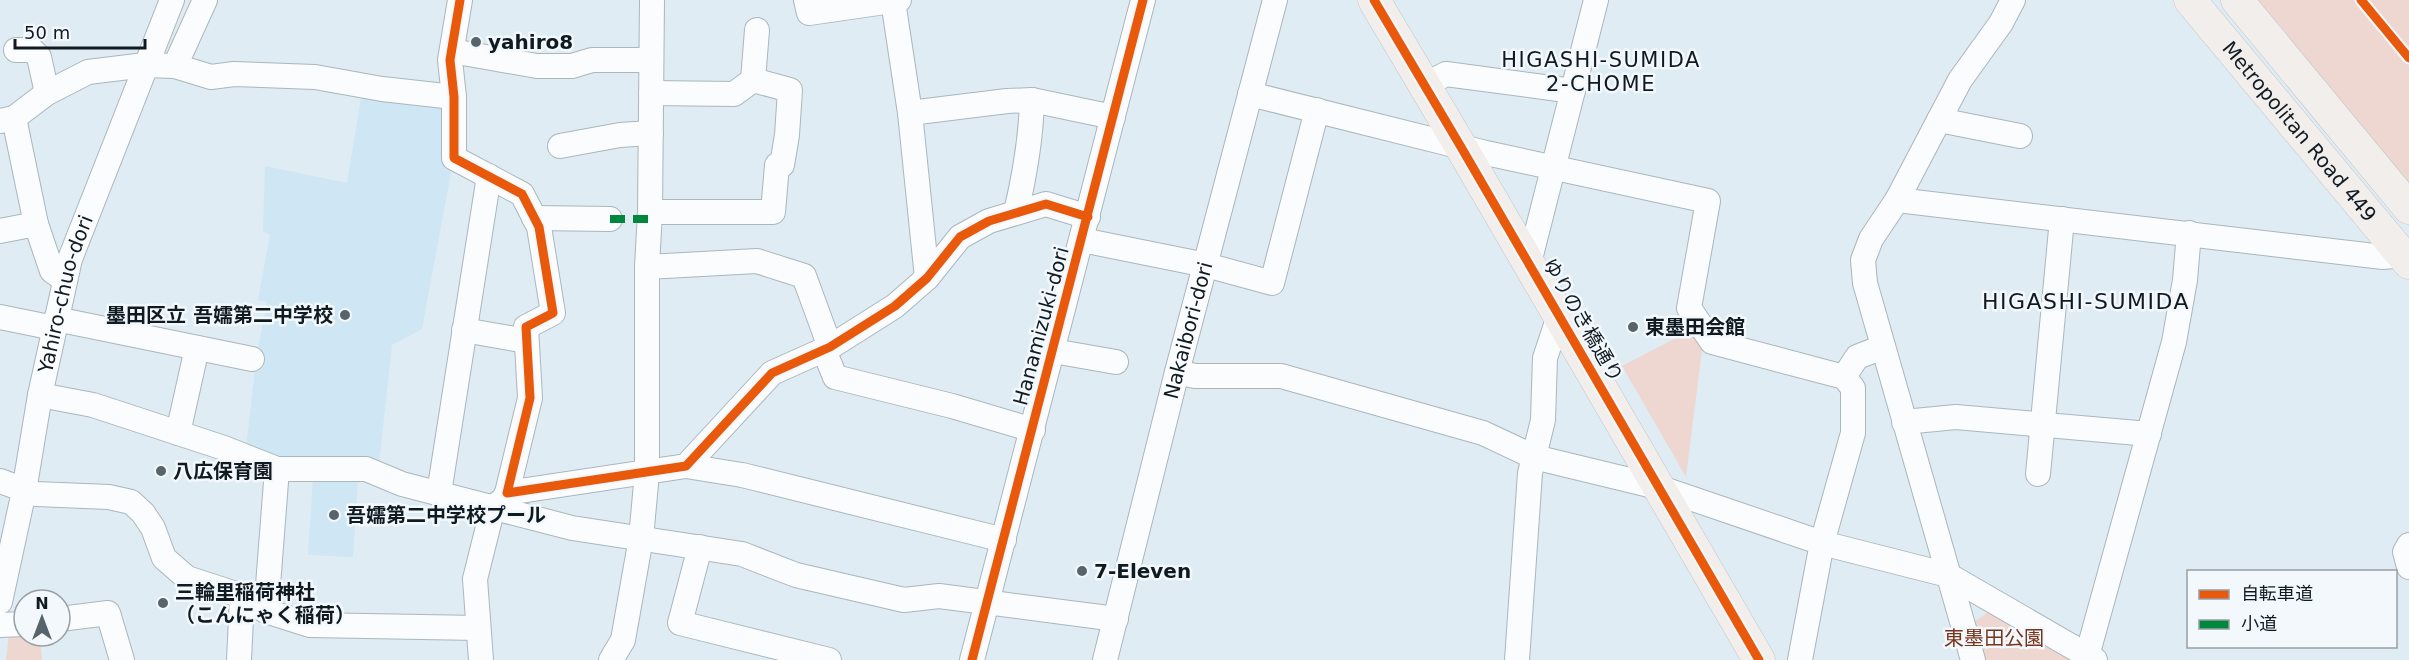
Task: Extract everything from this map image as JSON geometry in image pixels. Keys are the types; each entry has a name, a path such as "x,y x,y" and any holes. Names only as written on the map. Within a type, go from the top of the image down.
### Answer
{"main road":[{"name":"ゆりのき橋通り","path":"1374,0 1759,660"},
{"name":"Metropolitan Road 449","path":"2190,0 2405,259"},
{"path":"2237,0 2409,208"}],"street":[{"name":"Yahiro-chuo-dori","path":"1,590 24,491 40,395 69,259 172,0"},
{"path":"176,66 205,0"},
{"path":"460,0 450,60 454,97 454,158 522,194 539,227 553,313 526,327 530,398 475,579 481,660"},
{"path":"610,660 623,640 641,538 647,473 647,267 650,212 652,0"},
{"path":"806,0 809,13 896,0 927,278"},
{"name":"Hanamizuki-dori","path":"972,660 1143,0"},
{"name":"Nakaibori-dori","path":"1105,660 1177,372 1275,0"},
{"path":"1529,263 1596,0"},
{"path":"1973,660 1865,282 1863,260 1871,239 1897,200 1960,80 2001,23 2013,0"},
{"path":"651,93 734,94 753,80 757,30"},
{"path":"16,50 32,50 39,57 47,93"},
{"path":"452,51 537,66 572,66 592,60 651,60"},
{"path":"64,279 52,271 36,224 7,120 47,93 87,72 145,64 176,66 212,77 234,74 315,77 382,89 454,97"},
{"path":"1425,85 1446,74 1573,91"},
{"path":"650,212 773,212 777,165 782,165 787,135 790,90 753,80"},
{"path":"1250,94 1461,147 1708,201 1689,308 1712,342 1844,377 1853,388 1852,433 1822,543 1800,660"},
{"path":"910,113 1032,100 1113,117"},
{"path":"1016,212 1030,145 1032,100"},
{"path":"1082,240 1206,265 1272,283 1317,110"},
{"path":"1939,120 2020,136"},
{"path":"560,146 620,135 651,133"},
{"path":"439,493 489,176"},
{"path":"1897,200 2405,259"},
{"path":"686,466 772,374 827,348 895,306 927,278 960,237 989,221 1047,204 1088,217"},
{"path":"534,218 610,219"},
{"path":"2038,474 2062,219"},
{"path":"0,231 36,224"},
{"path":"1177,372 1195,376 1281,376 1483,433 1534,457 1658,487 1822,543 1948,575 2091,658 2174,342 2185,280 2189,233"},
{"path":"647,267 757,261 804,276 835,377 952,406 1033,430"},
{"path":"1517,660 1530,473 1543,420 1545,358 1559,316"},
{"path":"0,317 55,323 252,359"},
{"path":"464,330 526,341"},
{"path":"1844,377 1857,357 1883,347"},
{"path":"178,433 197,348"},
{"path":"1053,351 1116,362"},
{"path":"40,395 93,405 277,469 366,469 402,484 439,493 500,500 572,528 742,554 796,575 904,600 939,596 1116,618"},
{"path":"1904,422 1956,417 2149,434"},
{"path":"500,500 686,466 742,475 1004,540"},
{"path":"266,611 277,469"},
{"path":"0,481 24,491 109,497 131,502 148,521 164,558 187,578 242,597 266,611 310,625 478,627"},
{"path":"2409,545 2405,552 2409,567"},
{"path":"700,547 680,623 775,654 829,660"},
{"path":"238,660 242,597"},
{"path":"72,618 108,613 122,660"}],"shaded area":[{"name":"墨田区立 吾嬬第二中学校","path":"362,92 449,103 452,167 422,329 392,345 379,464 359,463 353,557 308,555 314,462 281,461 246,449 256,360 267,302 258,300 270,235 263,231 265,166 347,183"}],"green space":[{"path":"2247,0 2409,0 2409,195"},
{"path":"1693,329 1703,342 1686,477 1622,366"},
{"name":"東墨田公園","path":"1990,611 2075,660 1979,660 1968,626"},
{"path":"9,634 12,634 12,648 41,648 42,660 6,660"}],"marked path":[{"path":"610,219 648,219"}],"cycle path":[{"path":"460,0 450,60 454,97 454,158 522,194 539,227 553,313 526,327 530,398 507,493 686,466 772,373 830,347 895,306 927,278 960,237 989,221 1046,204 1088,217"},
{"path":"972,660 1143,0"},
{"path":"1374,0 1759,660"},
{"path":"2361,0 2409,58"}],"place":[{"name":"yahiro8","path":"476,42"},
{"name":"墨田区立 吾嬬第二中学校","path":"345,315"},
{"name":"東墨田会館","path":"1633,327"},
{"name":"八広保育園","path":"161,471"},
{"name":"吾嬬第二中学校プール","path":"334,515"},
{"name":"7-Eleven","path":"1082,571"},
{"name":"三輪里稲荷神社 （こんにゃく稲荷）","path":"163,603"}],"district":[{"name":"HIGASHI-SUMIDA 2-CHOME","path":"1601,72"},
{"name":"HIGASHI-SUMIDA","path":"2086,301"}]}
